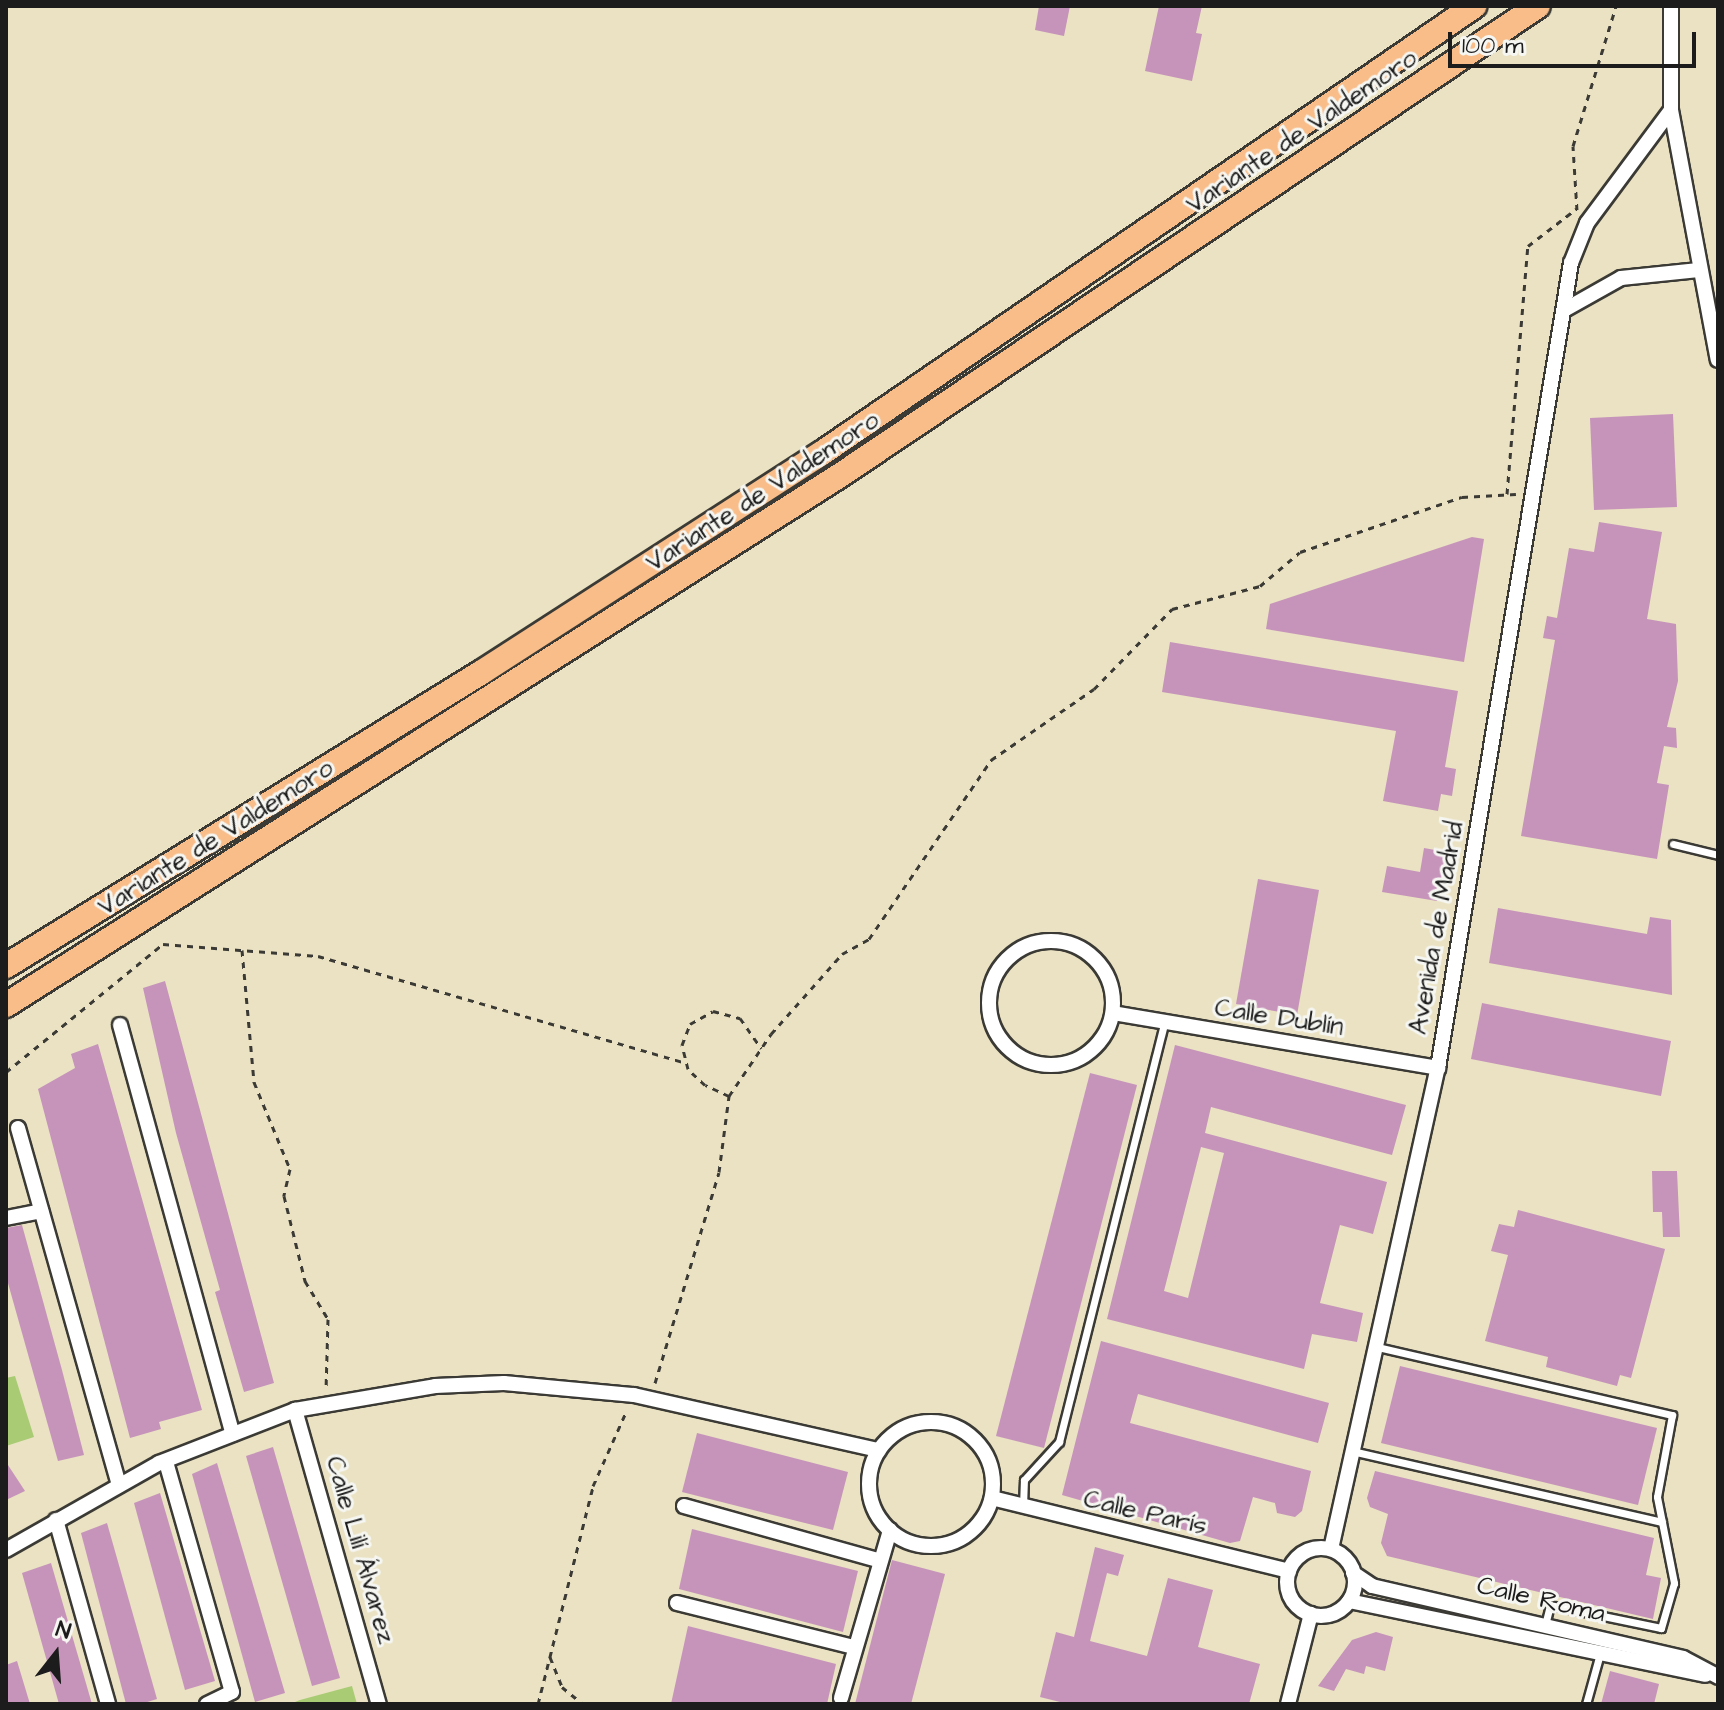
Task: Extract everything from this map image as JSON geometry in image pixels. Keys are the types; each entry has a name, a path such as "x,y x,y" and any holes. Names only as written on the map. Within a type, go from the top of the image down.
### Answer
{"main road":[{"name":"Variante de Valdemoro","path":"6,966 482,672 822,453 1474,6"},
{"name":"Variante de Valdemoro","path":"6,1005 839,476 1529,12"}],"street":[{"path":"1671,6 1671,110 1718,360"},
{"name":"Avenida de Madrid","path":"1331,1549 1438,1068 1566,309 1571,263 1590,220 1671,110"},
{"path":"1566,309 1621,278 1699,270"},
{"path":"1047,939 1075,944 1098,960 1112,985 1113,1013 1103,1039 1082,1058 1055,1066 1027,1061 1003,1045 990,1020 988,992 998,966 1020,947 1047,939"},
{"name":"Calle Dublín","path":"1113,1013 1438,1068"},
{"path":"120,1025 233,1434"},
{"path":"18,1128 119,1485"},
{"path":"6,1218 41,1211"},
{"path":"6,1550 119,1485 166,1462 295,1410 326,1402 435,1386 504,1383 634,1395 879,1450"},
{"name":"Calle Lilí Álvarez","path":"295,1410 379,1704"},
{"path":"937,1423 964,1432 988,1460 992,1498 974,1530 941,1545 905,1540 890,1530 878,1517 869,1483 879,1450 908,1426 937,1423"},
{"path":"166,1462 232,1692 207,1704"},
{"name":"Calle París","path":"992,1498 1023,1510 1289,1571"},
{"path":"684,1506 878,1560"},
{"path":"56,1520 108,1704"},
{"path":"841,1698 878,1560 890,1530"},
{"path":"1331,1549 1346,1558 1353,1573 1349,1601 1332,1614 1311,1614 1295,1603 1289,1571 1305,1552 1331,1549"},
{"name":"Calle Roma","path":"1353,1573 1372,1586 1683,1658 1718,1677"},
{"name":"Calle Roma","path":"1349,1601 1599,1657 1718,1677"},
{"path":"677,1603 853,1647"},
{"path":"1288,1704 1311,1614"}],"lane":[{"path":"1673,844 1718,855"},
{"path":"1023,1510 1024,1480 1059,1442 1164,1023"},
{"path":"1376,1347 1672,1415 1657,1497 1674,1583 1661,1628 1550,1605 1545,1625"},
{"path":"1352,1451 1662,1522"},
{"path":"1586,1704 1599,1657"}],"path":[{"path":"1590,220 1576,209 1573,146 1616,6"},
{"path":"1507,494 1528,246 1576,209"},
{"path":"650,1398 719,1172 729,1096 761,1048 842,954 869,939 991,760 1094,689 1172,609 1260,586 1300,552 1447,502 1535,492"},
{"path":"6,1072 163,944 318,956 687,1063"},
{"path":"242,950 254,1082 290,1169 284,1196 305,1281 328,1319 326,1402"},
{"path":"729,1096 705,1085 687,1063 682,1045 690,1024 713,1011 740,1018 761,1048"},
{"path":"538,1704 593,1486 634,1395"},
{"path":"550,1657 562,1687 583,1704"}],"green space":[{"path":"15,1376 34,1437 6,1446 6,1378"},
{"path":"352,1686 357,1704 290,1704 300,1700"}],"building":[{"path":"1039,6 1070,6 1064,36 1035,30"},
{"path":"1159,6 1202,6 1196,33 1202,34 1192,81 1145,71"},
{"path":"1673,414 1677,507 1594,510 1590,418"},
{"path":"1599,522 1662,532 1647,619 1676,624 1678,681 1667,727 1676,728 1677,748 1664,746 1657,783 1669,785 1657,859 1521,836 1555,640 1543,638 1547,616 1557,618 1569,548 1594,552"},
{"path":"1472,537 1484,539 1464,662 1266,629 1270,604"},
{"path":"1170,642 1458,691 1445,767 1456,769 1452,796 1441,794 1438,811 1383,801 1396,731 1162,692"},
{"path":"1424,848 1446,852 1437,901 1382,892 1387,866 1420,872"},
{"path":"1258,879 1319,890 1297,1015 1236,1004"},
{"path":"1498,908 1647,934 1650,917 1671,920 1672,995 1489,963"},
{"path":"165,981 274,1383 244,1392 215,1292 220,1290 176,1133 143,988"},
{"path":"1482,1003 1671,1041 1661,1096 1471,1059"},
{"path":"98,1044 202,1410 159,1422 161,1429 130,1438 38,1089 75,1068 71,1054"},
{"path":"1175,1045 1406,1105 1392,1155 1211,1107 1205,1133 1387,1182 1373,1234 1340,1225 1320,1303 1363,1313 1357,1342 1312,1334 1304,1369 1107,1319","holes":["1201,1147 1224,1153 1188,1298 1164,1291"]},
{"path":"1090,1073 1137,1085 1044,1448 996,1436"},
{"path":"1652,1171 1677,1171 1680,1237 1663,1237 1662,1212 1653,1212"},
{"path":"1518,1210 1665,1249 1631,1378 1620,1375 1617,1386 1546,1367 1548,1357 1485,1341 1508,1255 1491,1251 1499,1224 1514,1227"},
{"path":"22,1225 84,1455 58,1461 6,1276 6,1228"},
{"path":"1101,1341 1329,1403 1318,1443 1138,1394 1130,1423 1311,1471 1302,1511 1295,1517 1277,1513 1275,1503 1253,1497 1240,1541 1230,1543 1062,1495"},
{"path":"1400,1366 1657,1428 1638,1505 1381,1443"},
{"path":"697,1433 848,1472 833,1530 682,1492"},
{"path":"273,1447 340,1678 312,1686 246,1456"},
{"path":"6,1462 25,1491 6,1500"},
{"path":"217,1463 285,1693 255,1702 192,1474"},
{"path":"1375,1471 1654,1538 1646,1575 1661,1578 1653,1619 1387,1556 1381,1543 1388,1514 1370,1507 1367,1498"},
{"path":"160,1493 215,1681 185,1690 134,1503"},
{"path":"107,1523 157,1699 141,1704 126,1704 81,1533"},
{"path":"692,1529 858,1571 843,1632 679,1589"},
{"path":"1095,1547 1124,1555 1118,1576 1107,1573 1090,1641 1147,1656 1168,1578 1213,1590 1198,1647 1260,1664 1249,1704 1068,1704 1040,1697 1056,1632 1074,1637"},
{"path":"892,1560 945,1574 911,1704 855,1704"},
{"path":"51,1563 92,1704 59,1704 22,1573"},
{"path":"688,1626 836,1664 827,1704 671,1704"},
{"path":"1376,1632 1393,1637 1385,1671 1366,1666 1364,1674 1346,1669 1334,1691 1318,1686 1352,1640"},
{"path":"17,1661 30,1704 6,1704 6,1665"},
{"path":"1610,1671 1659,1684 1654,1704 1601,1704"}]}
